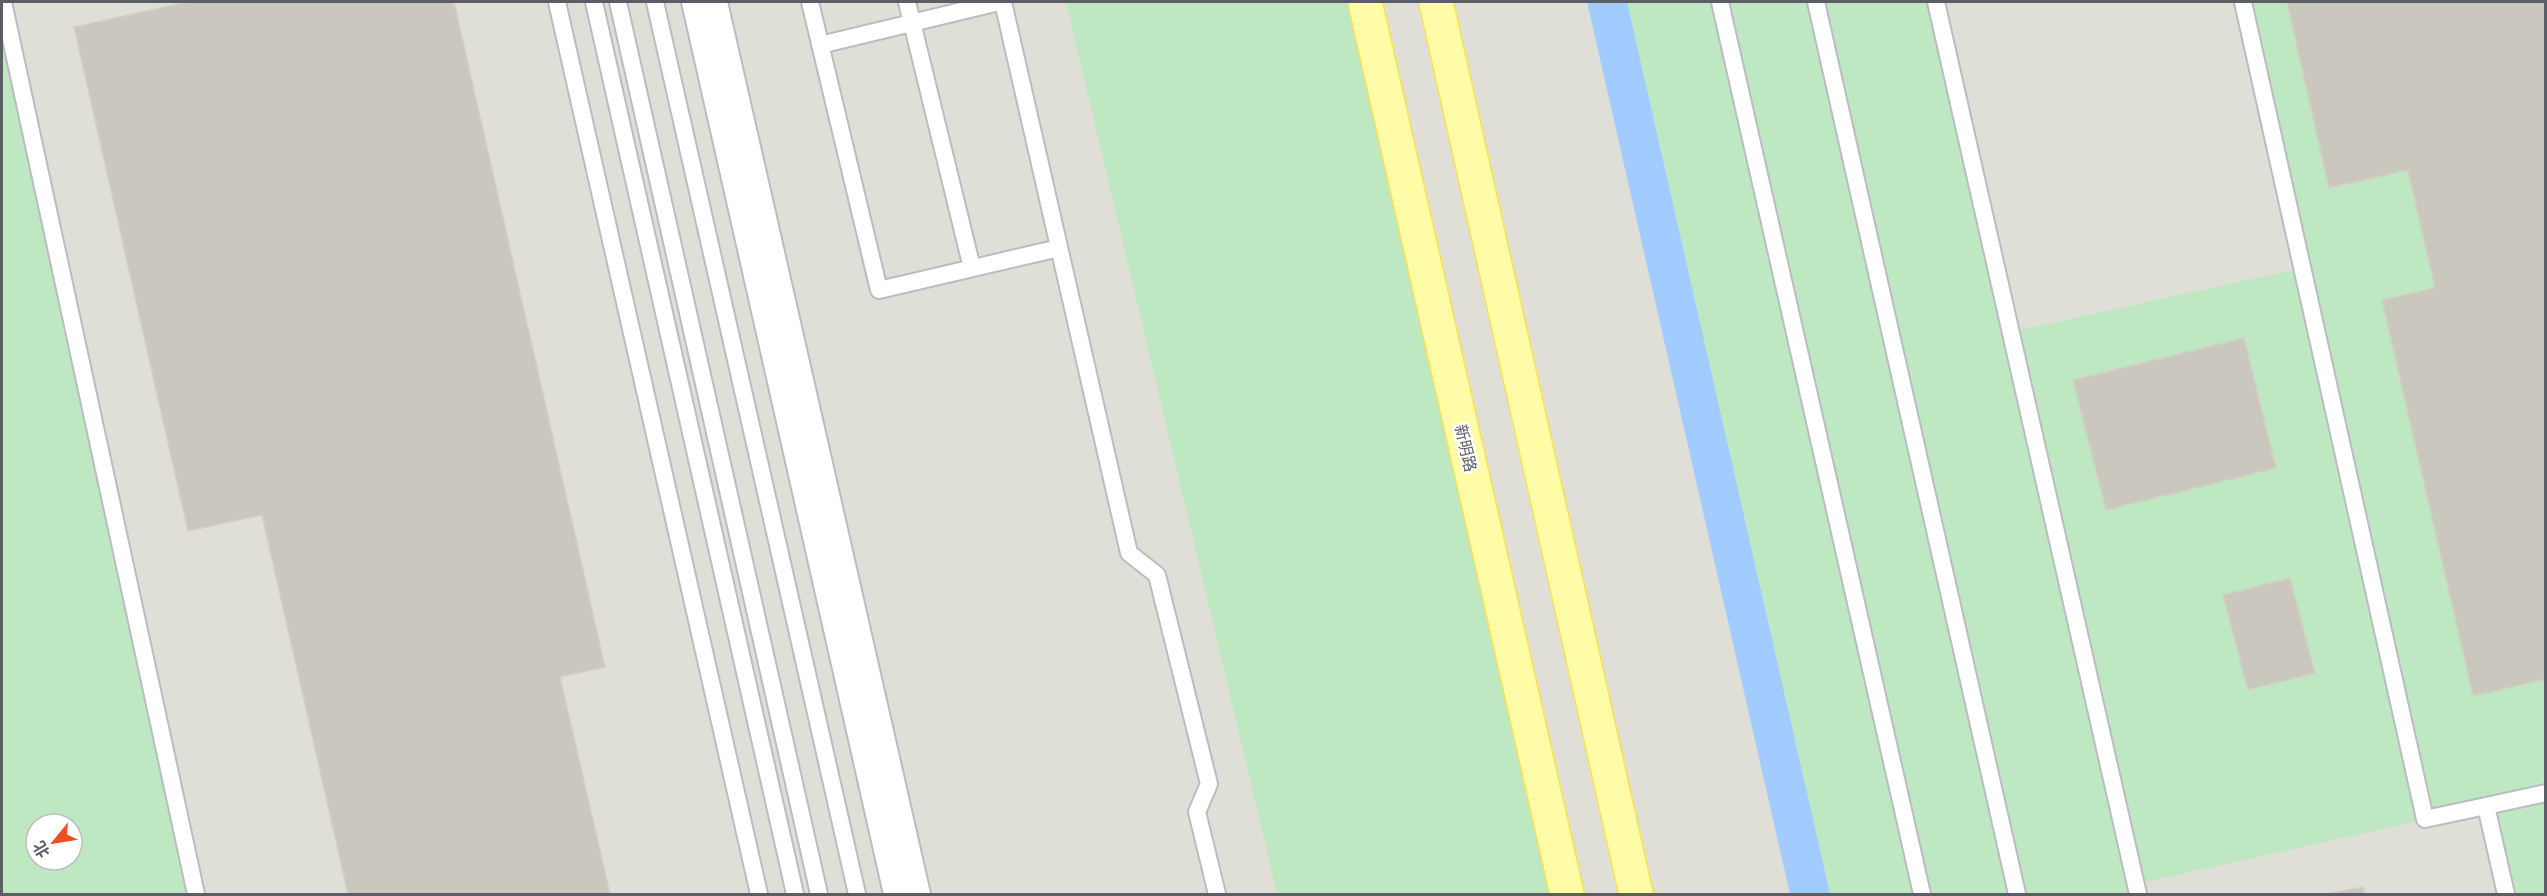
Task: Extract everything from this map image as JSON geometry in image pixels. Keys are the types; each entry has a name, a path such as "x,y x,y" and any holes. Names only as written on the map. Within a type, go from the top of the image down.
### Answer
{"main road":[{"name":"新明路","path":"1365,2 1567,894"},
{"path":"1436,2 1636,894"}],"lane":[{"path":"3,2 195,894"},
{"path":"557,2 759,894"},
{"path":"594,2 795,894"},
{"path":"618,2 819,894"},
{"path":"655,2 857,894"},
{"path":"690,2 892,894"},
{"path":"705,2 907,894"},
{"path":"720,2 922,894"},
{"path":"810,2 879,290 1059,248"},
{"path":"907,2 972,268"},
{"path":"820,45 999,2"},
{"path":"1004,2 1129,553 1157,575 1209,784 1197,812 1216,894"},
{"path":"1719,2 1922,894"},
{"path":"1816,2 2017,894"},
{"path":"1936,2 2138,894"},
{"path":"2242,2 2425,819 2546,793"},
{"path":"2486,806 2506,894"}],"shaded area":[{"path":"2,2 2545,2 2545,894 2,894"}],"green space":[{"path":"2,2 196,894 2,894"},
{"path":"1066,2 1361,2 1560,894 1277,894"},
{"path":"1607,2 1936,2 2011,332 2302,268 2242,2 2545,2 2545,894 2506,894 2486,806 2136,884 2138,894 1810,894"}],"building":[{"path":"187,2 454,2 605,667 560,677 610,894 348,894 262,515 188,531 74,27"},
{"path":"2287,2 2546,2 2546,679 2473,696 2382,300 2435,288 2408,170 2329,188"},
{"path":"2244,338 2276,468 2106,510 2073,380"},
{"path":"2290,578 2315,673 2248,690 2223,595"},
{"path":"2363,887 2365,894 2328,894"}],"waterway":[{"path":"1607,2 1810,894"}]}
